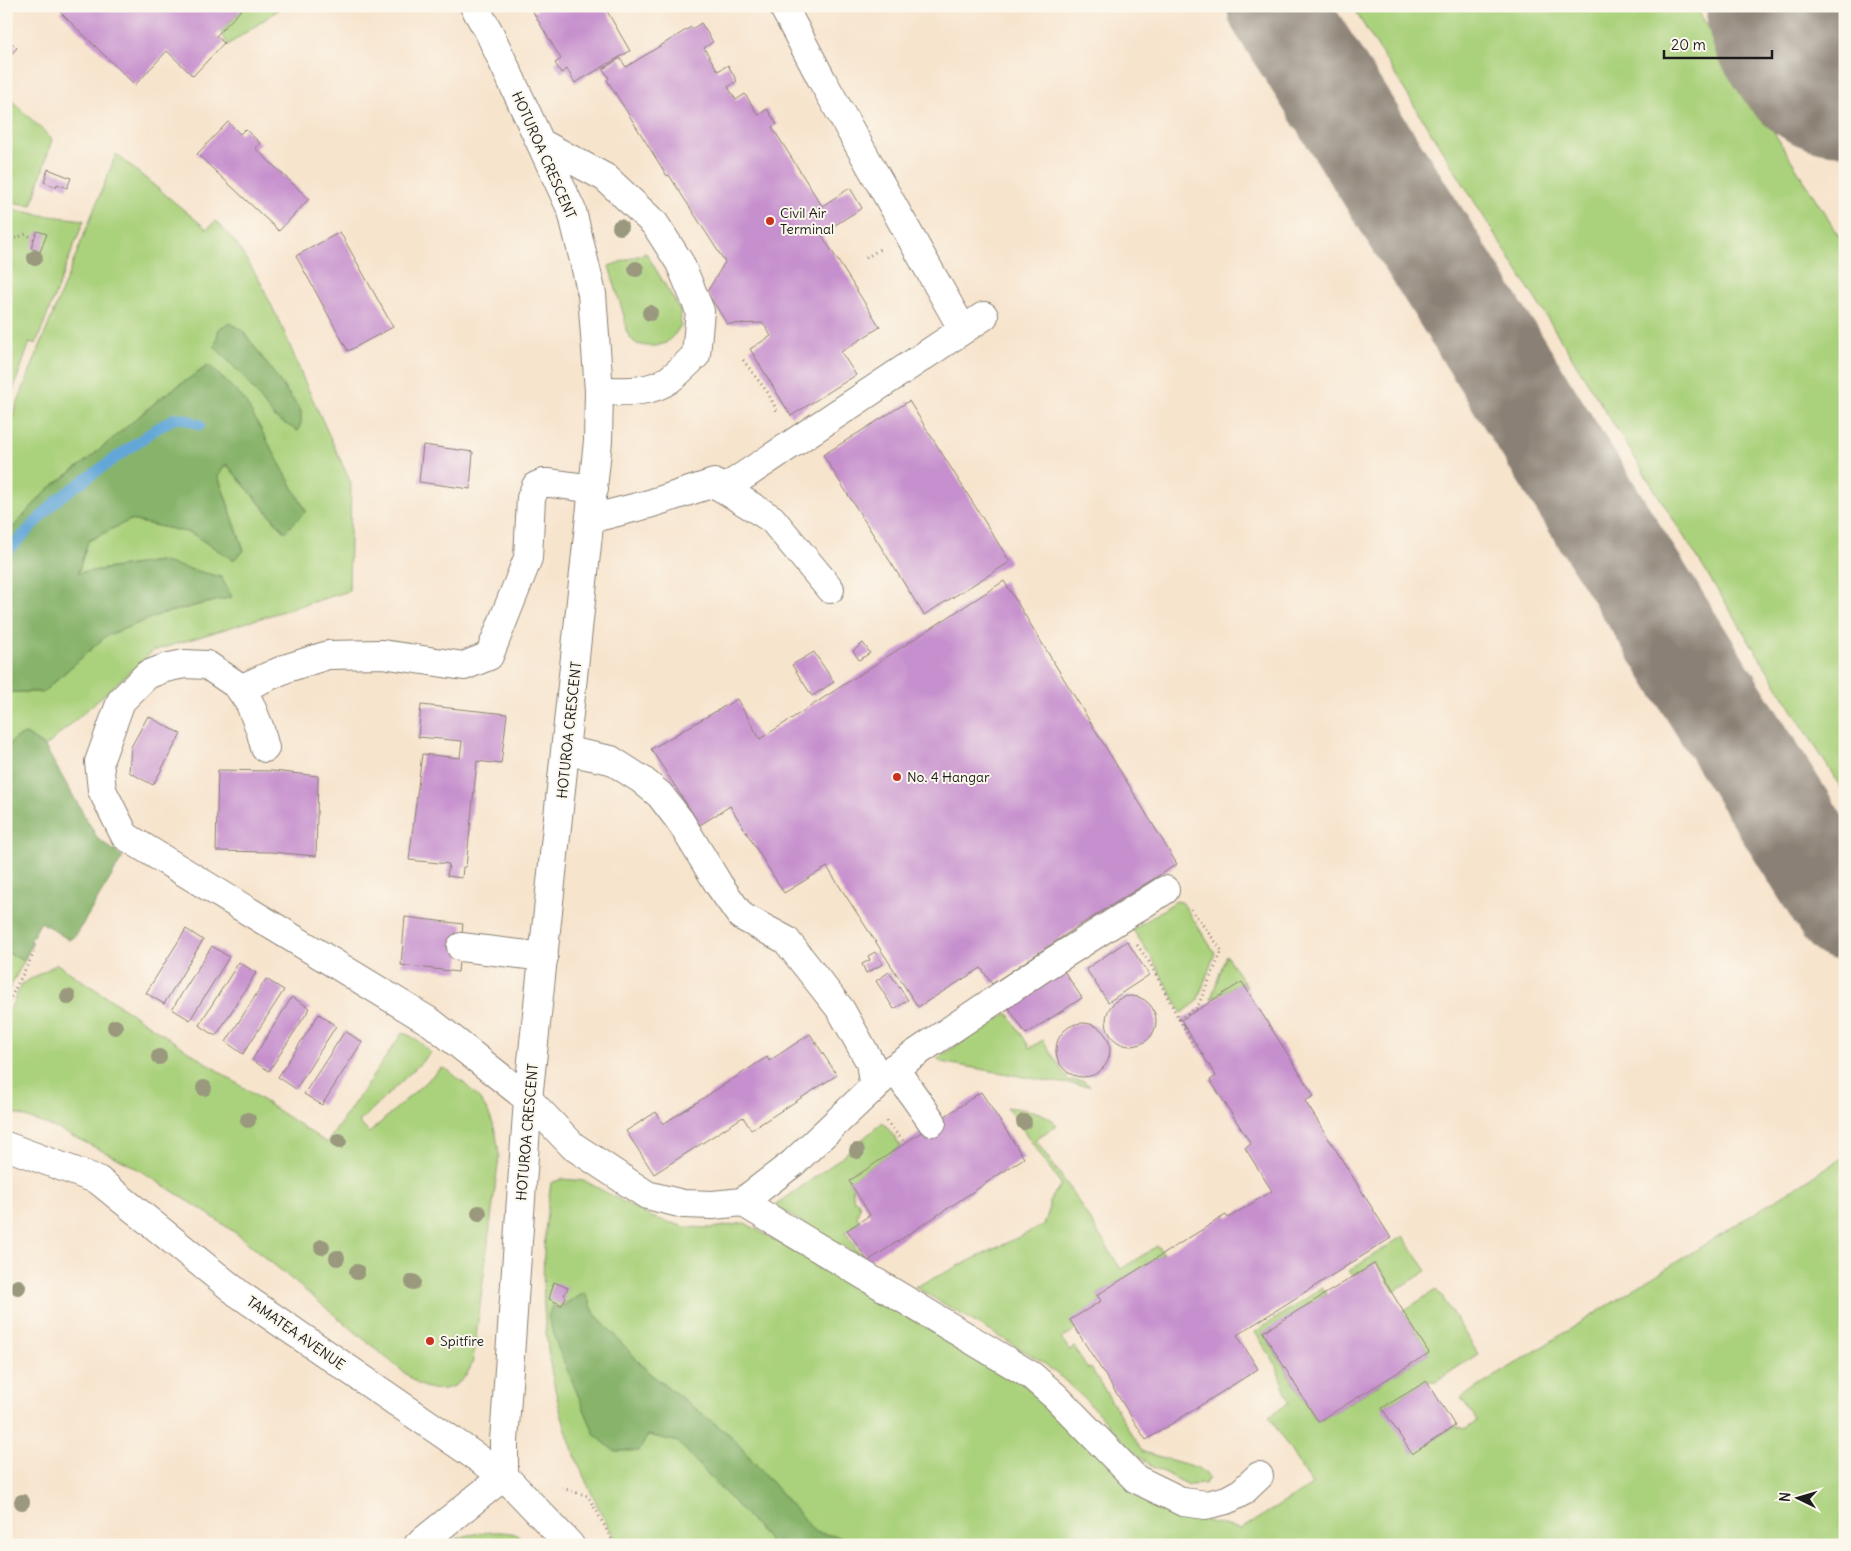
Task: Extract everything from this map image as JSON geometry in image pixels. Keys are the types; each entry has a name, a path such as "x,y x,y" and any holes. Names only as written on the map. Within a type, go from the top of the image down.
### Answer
{"street":[{"name":"HOTUROA CRESCENT","path":"474,6 489,32 572,211 592,294 599,391 598,441 594,489 528,1099 504,1431 504,1476"},
{"path":"724,489 973,323 822,80 783,6"},
{"path":"540,143 606,178 655,224 680,263 700,311 696,355 669,380 648,390 631,392 599,391"},
{"path":"240,689 286,668 328,656 382,654 464,666 489,656 528,558 531,498 536,486 550,483 594,489"},
{"path":"590,519 649,504 714,483 772,519 830,589"},
{"path":"264,748 260,729 250,704 240,689 207,665 184,664 165,668 147,675 121,701 99,762 102,790 125,836 432,1023 528,1099 573,1146 646,1195 684,1204 713,1205 742,1202 793,1162 874,1089 894,1068 1041,969 1176,896"},
{"path":"567,751 611,760 642,780 660,795 680,821 719,885 741,916 786,940 841,1010 870,1062 874,1089"},
{"path":"461,947 544,957"},
{"path":"894,1068 932,1122"},
{"name":"TAMATEA AVENUE","path":"6,1146 98,1180 239,1294 504,1476 570,1545"},
{"path":"742,1202 1032,1376 1056,1397 1136,1479 1183,1502 1206,1505 1227,1500 1242,1492 1259,1476"},
{"path":"418,1545 504,1476"}],"path":[{"path":"6,242 26,234 34,239"},
{"path":"866,258 881,248"},
{"path":"743,360 768,393 781,420"},
{"path":"1176,896 1222,951 1197,1008 1179,1019"},
{"path":"1134,942 1150,963 1194,1046"},
{"path":"6,1006 36,949"},
{"path":"886,1120 905,1144"},
{"path":"588,1496 614,1545"}],"green space":[{"path":"245,6 284,6 228,45 221,32"},
{"path":"1352,6 1695,6 1845,246 1845,794"},
{"path":"6,95 52,139 32,205 6,202"},
{"path":"116,154 207,229 216,221 235,242 260,281 351,483 349,591 153,651 45,747 26,734 15,738 6,748 6,696 9,692 43,692 106,636 161,614 231,597 159,561 78,573 88,541 130,520 191,533 233,560 244,550 218,476 226,464 284,532 306,511 209,365 163,396 86,461 47,490 6,535 6,432","holes":["243,331 301,411 243,376 215,347"]},
{"path":"6,208 41,215 84,220 36,344 30,342 6,410"},
{"path":"646,253 680,310 681,325 675,334 666,343 656,346 637,344 631,339 626,330 624,316 609,266"},
{"path":"230,323 243,331 301,411 301,423 298,431 275,418 243,376 215,347 219,328"},
{"path":"209,365 244,399 306,511 285,532 226,464 218,476 244,551 233,560 191,533 130,520 88,541 78,573 159,561 221,577 232,597 161,614 106,636 43,692 9,692 6,696 6,535 47,490 86,461 163,396"},
{"path":"26,734 45,747 98,839 123,857 76,935 69,940 41,922 30,941 33,942 24,961 6,952 6,748 15,738"},
{"path":"1176,901 1182,902 1215,953 1197,1002 1182,1013 1152,958 1133,930"},
{"path":"6,952 24,961 6,995"},
{"path":"1226,955 1247,987 1242,982 1211,999"},
{"path":"57,964 327,1143 403,1032 417,1040 431,1053 359,1122 369,1133 441,1068 449,1071 477,1096 492,1123 498,1144 499,1156 473,1360 465,1377 452,1387 444,1389 427,1388 418,1384 237,1234 201,1209 131,1165 58,1129 6,1110 6,1017 22,984"},
{"path":"1008,1013 1030,1048 1043,1040 1068,1080 1083,1081 1090,1086 1053,1082 941,1062 937,1058"},
{"path":"1007,1107 1040,1113 1056,1124 1056,1126 1035,1139 1067,1184 1121,1269 1157,1246 1160,1248 1163,1254 1097,1295 1101,1301 1070,1322 1075,1330 1062,1338 1069,1350 1074,1347 1088,1369 1091,1368 1143,1452 1196,1467 1205,1472 1209,1477 1205,1484 1189,1485 1153,1467 1132,1450 1086,1400 1041,1361 915,1287 1044,1225 1049,1210 1049,1202 1061,1184"},
{"path":"883,1122 901,1146 848,1182 852,1186 854,1201 857,1200 860,1206 857,1217 860,1221 845,1232 862,1257 776,1207 776,1205 833,1164"},
{"path":"1845,1156 1845,1545 880,1545 815,1533 731,1436 648,1372 595,1314 585,1293 568,1302 560,1309 648,1435 678,1441 767,1538 769,1545 619,1545 602,1516 577,1461 564,1423 554,1384 547,1344 544,1264 551,1183 562,1179 585,1181 651,1217 686,1227 712,1228 745,1223 1023,1384 1167,1508 1192,1518 1241,1529 1312,1485 1269,1416 1289,1403 1275,1363 1255,1332 1322,1288 1326,1293 1263,1333 1318,1422 1429,1353 1403,1311 1436,1290 1478,1354 1436,1381 1427,1381 1383,1407 1412,1454 1455,1426 1466,1429 1477,1421 1461,1398"},
{"path":"1403,1236 1427,1271 1394,1291 1376,1262 1353,1276 1349,1271"},
{"path":"585,1293 595,1314 648,1372 731,1436 815,1532 880,1545 769,1545 767,1538 678,1442 648,1435 639,1451 614,1451 595,1435 558,1348 548,1317 552,1305 560,1309 568,1302"},
{"path":"489,1532 511,1533 530,1545 447,1545 462,1537"}],"building":[{"path":"66,6 245,6 216,36 224,43 193,76 167,51 135,85 60,12"},
{"path":"543,6 604,6 630,51 575,83 567,69 561,73 555,63 561,59 533,12"},
{"name":"Civil Air Terminal","path":"701,23 713,42 704,48 718,71 728,65 737,81 728,87 736,100 745,94 758,115 767,109 777,124 772,127 822,206 850,188 862,208 821,234 880,327 841,352 856,375 791,416 750,349 771,336 763,323 727,324 707,292 725,262 669,175 667,176 607,80 609,78 603,69 620,58 626,67 691,27 692,29"},
{"path":"6,38 17,48 6,60"},
{"path":"228,122 240,134 245,129 260,143 255,148 309,199 279,231 197,154"},
{"path":"48,169 71,178 67,188 57,184 56,187 44,182"},
{"path":"37,231 47,234 40,252 31,248"},
{"path":"340,232 393,327 348,351 296,256"},
{"path":"909,401 1010,562 924,615 823,455"},
{"path":"423,445 473,452 470,489 419,482"},
{"name":"No. 4 Hangar","path":"1004,581 1177,864 1080,925 992,984 981,968 918,1007 827,867 784,893 730,806 700,825 651,749 737,699 760,739"},
{"path":"863,643 870,653 859,660 853,651"},
{"path":"814,652 834,682 812,696 792,665"},
{"path":"421,705 507,714 501,764 477,761 466,867 463,867 462,878 447,876 449,864 409,860 422,754 460,758 462,741 418,737"},
{"path":"148,716 181,734 153,785 129,772 131,747"},
{"path":"218,770 273,771 318,776 316,856 270,852 216,851"},
{"path":"405,917 463,924 458,972 401,965"},
{"path":"186,929 203,940 164,1004 146,993"},
{"path":"1127,941 1149,975 1108,1002 1086,969"},
{"path":"212,946 229,957 190,1020 172,1009"},
{"path":"875,952 883,964 866,973 862,964 870,960 868,956"},
{"path":"239,962 256,973 216,1036 199,1025"},
{"path":"1064,971 1082,998 1026,1034 1008,1007"},
{"path":"889,972 908,1000 894,1009 876,981"},
{"path":"266,979 284,990 243,1054 226,1042"},
{"path":"1242,982 1314,1096 1305,1101 1391,1238 1237,1335 1258,1369 1146,1440 1070,1320 1101,1301 1097,1295 1224,1216 1226,1215 1228,1218 1272,1191 1245,1148 1251,1144 1210,1080 1216,1076 1181,1020"},
{"path":"1126,996 1136,996 1149,1003 1156,1016 1156,1026 1149,1039 1136,1046 1126,1046 1117,1042 1110,1035 1106,1026 1106,1016 1110,1007 1117,1000"},
{"path":"292,997 310,1008 269,1071 252,1060"},
{"path":"319,1014 336,1026 296,1089 278,1077"},
{"path":"1083,1023 1102,1031 1110,1050 1102,1069 1083,1077 1064,1069 1056,1050 1064,1031"},
{"path":"345,1031 362,1042 322,1105 304,1094"},
{"path":"810,1034 837,1075 751,1130 743,1117 654,1174 626,1131 656,1112 663,1124 767,1057 769,1061"},
{"path":"981,1092 1024,1158 868,1261 847,1230 870,1215 849,1181"},
{"path":"1374,1264 1429,1353 1318,1422 1263,1332"},
{"path":"554,1282 568,1288 562,1305 549,1299"},
{"path":"1427,1381 1455,1426 1412,1454 1382,1408"}],"waterway":[{"path":"6,553 58,499 156,429 175,418 185,419 200,425"}],"taxiway":[{"path":"1276,6 1845,912"}],"runway":[{"path":"1827,6 1845,34"}],"place":[{"name":"Civil Air Terminal","path":"770,221"},
{"name":"No. 4 Hangar","path":"897,777"},
{"name":"Spitfire","path":"430,1341"}]}
